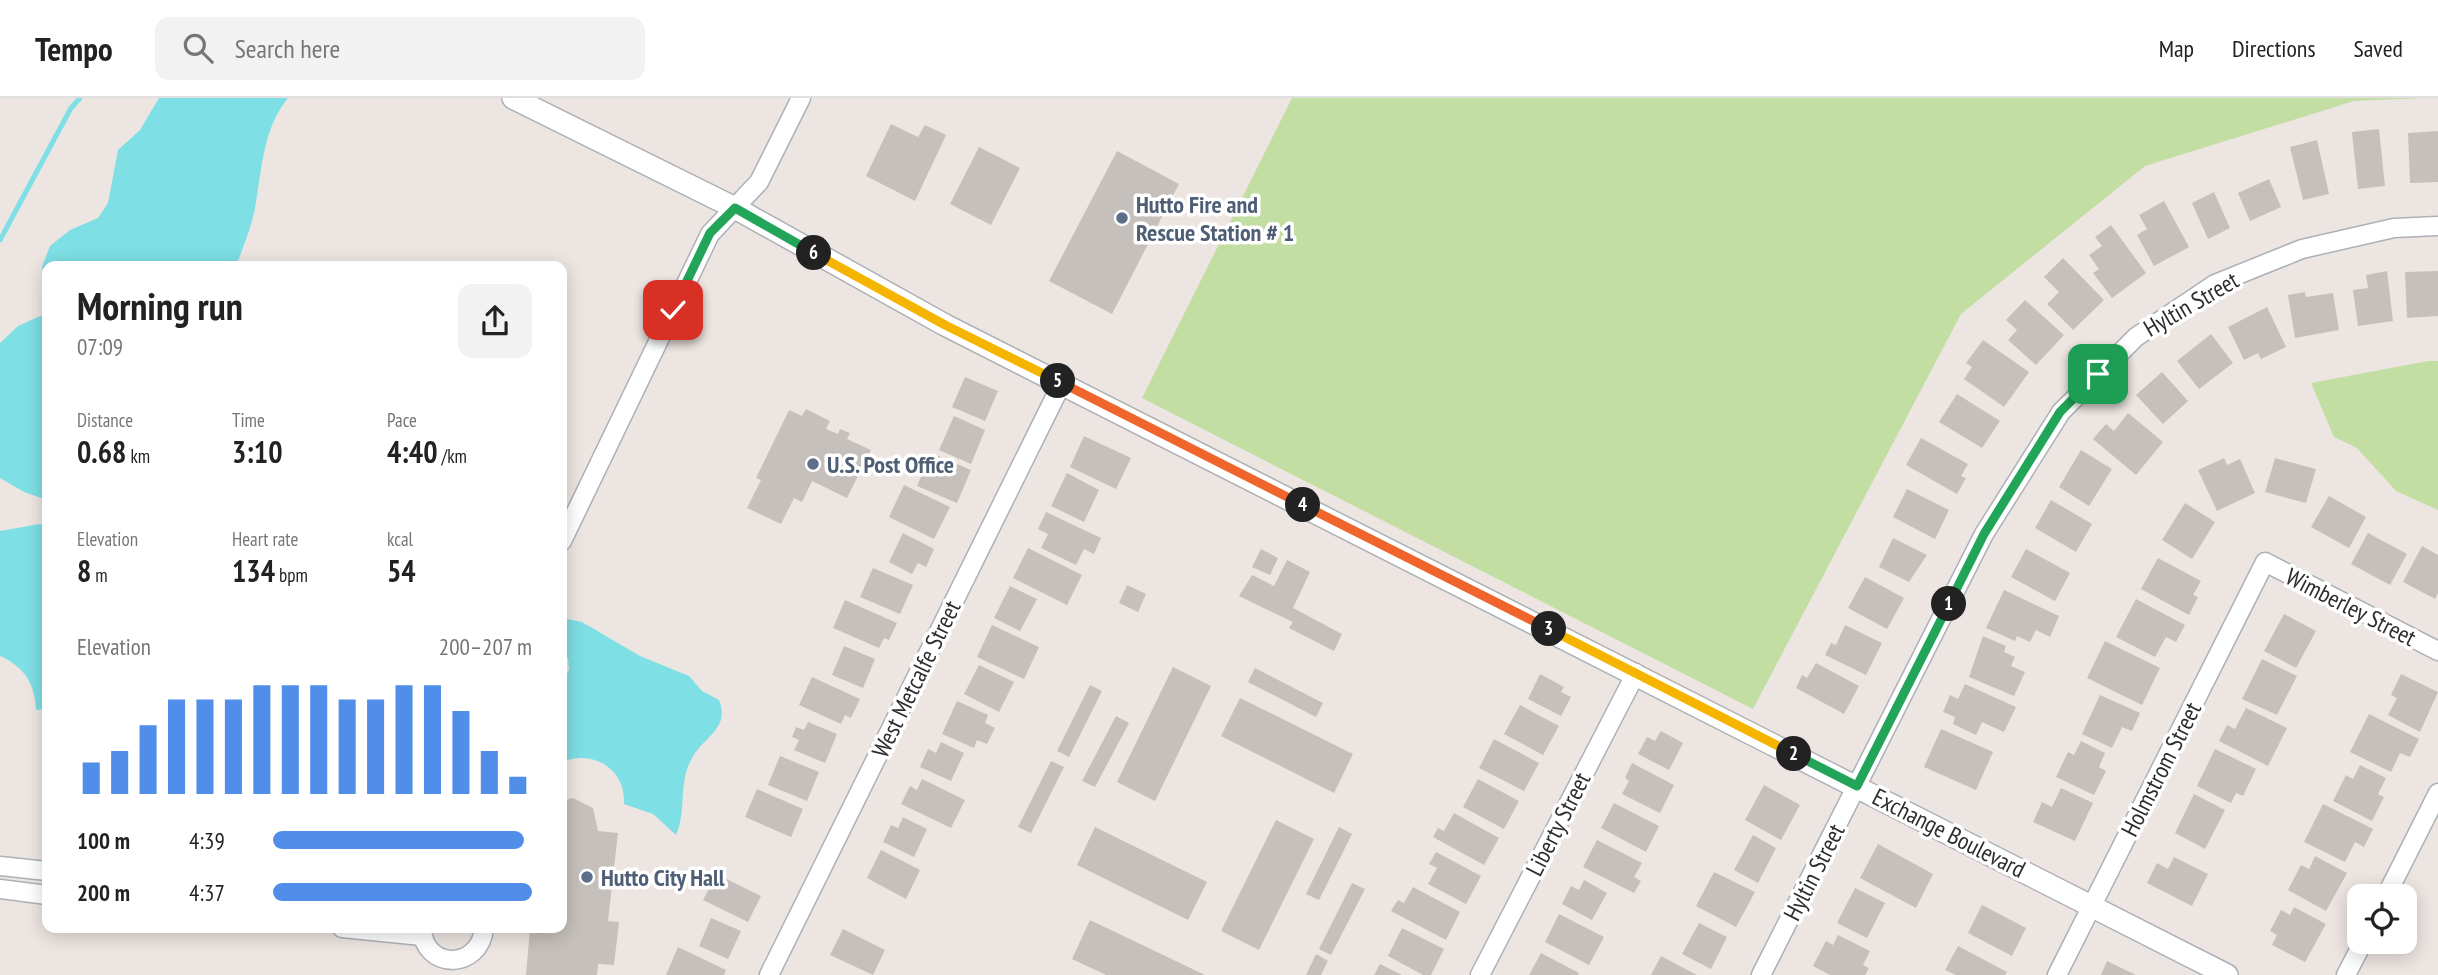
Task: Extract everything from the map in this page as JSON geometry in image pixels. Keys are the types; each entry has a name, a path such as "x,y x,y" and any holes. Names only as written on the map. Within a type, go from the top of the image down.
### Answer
{"street":[{"name":"Exchange Boulevard","path":"513,98 735,208 945,325 2227,975"},
{"path":"567,531 710,233 759,182 802,98"},
{"name":"Hyltin Street","path":"1761,975 1991,523 2060,412 2136,337 2215,284 2302,249 2394,228 2438,226"},
{"name":"West Metcalfe Street","path":"769,975 1062,383"},
{"name":"Wimberley Street","path":"2265,562 2438,651"},
{"name":"Holmstrom Street","path":"2057,975 2265,562"},
{"name":"Liberty Street","path":"1480,975 1636,673"},
{"path":"2392,884 2438,793"},
{"path":"0,866 42,870"},
{"path":"0,889 42,894"},
{"path":"422,933 432,953 450,968 477,948 482,933"},
{"path":"2346,975 2357,954"}],"green space":[{"path":"1292,98 2425,98 2354,101 2145,166 1961,314 1753,709 1142,398"},
{"path":"2438,361 2438,510 2396,491 2357,448 2334,437 2311,383"}],"water":[{"path":"159,98 288,98 279,110 268,137 253,215 238,261 44,261 50,246 70,230 98,218 108,203 118,150 140,130"},
{"path":"42,315 42,498 24,492 0,478 0,343 18,326"},
{"path":"42,525 42,709 36,710 27,677 16,665 0,656 0,531"},
{"path":"567,619 582,622 640,656 689,676 702,691 719,700 722,710 718,726 696,752 687,769 676,835 653,814 624,804 620,781 605,765 585,758 567,761"}],"building":[{"path":"891,124 918,137 925,125 946,135 915,201 866,176"},
{"path":"2379,129 2385,186 2358,189 2352,132"},
{"path":"2438,131 2438,182 2410,183 2408,133"},
{"path":"2317,140 2329,194 2303,200 2290,147"},
{"path":"979,147 1020,168 991,225 950,204"},
{"name":"Hutto Fire and Rescue Station # 1","path":"1117,151 1179,184 1112,314 1049,281"},
{"path":"2269,179 2281,207 2250,221 2238,193"},
{"path":"2214,192 2230,228 2208,239 2192,203"},
{"path":"2164,201 2189,247 2154,266 2137,235 2147,229 2139,215"},
{"path":"2111,225 2146,273 2112,298 2093,273 2099,269 2089,255 2102,246 2095,237"},
{"path":"2063,258 2104,300 2073,330 2047,304 2059,292 2044,277"},
{"path":"2387,271 2393,321 2358,326 2353,290 2368,288 2366,275"},
{"path":"2438,271 2438,316 2407,318 2405,272"},
{"path":"2305,292 2306,297 2333,293 2339,330 2295,338 2288,295"},
{"path":"2025,300 2064,335 2036,365 2008,340 2017,330 2006,320"},
{"path":"2267,307 2286,347 2261,359 2258,353 2244,360 2228,327"},
{"path":"2211,334 2233,363 2199,389 2177,361"},
{"path":"1983,340 2029,372 2004,407 1964,379 1972,367 1966,363"},
{"path":"2162,372 2188,401 2163,424 2136,395"},
{"path":"965,377 998,391 985,421 952,407"},
{"path":"1957,394 2000,421 1982,448 1939,422"},
{"name":"U.S. Post Office","path":"806,409 830,421 826,429 838,434 840,429 850,433 847,439 871,450 847,498 812,481 802,502 794,498 781,524 747,508 761,480 756,478 789,410 802,416"},
{"path":"2128,413 2163,442 2136,475 2093,439 2106,424 2114,431"},
{"path":"954,416 985,430 971,464 939,450"},
{"path":"1084,436 1131,458 1116,489 1070,467"},
{"path":"1921,438 1968,464 1961,476 1966,478 1957,494 1906,465"},
{"path":"2081,450 2112,469 2089,506 2059,487"},
{"path":"931,453 971,470 957,503 917,486"},
{"path":"2224,458 2227,465 2240,459 2255,493 2217,511 2198,470"},
{"path":"2275,458 2316,469 2306,503 2265,492"},
{"path":"1067,473 1099,490 1084,522 1051,506"},
{"path":"904,485 950,507 934,539 889,517"},
{"path":"1907,489 1949,510 1935,539 1893,517"},
{"path":"2329,496 2366,517 2349,548 2311,527"},
{"path":"2051,500 2092,524 2076,552 2035,528"},
{"path":"2185,503 2215,522 2192,559 2162,540"},
{"path":"1046,512 1101,538 1094,554 1084,549 1076,565 1041,548 1048,534 1038,529"},
{"path":"903,533 934,549 926,567 918,563 912,574 889,562"},
{"path":"2368,533 2407,554 2390,585 2351,564"},
{"path":"1893,538 1927,555 1909,582 1879,567"},
{"path":"2422,546 2438,555 2438,593 2435,599 2403,582"},
{"path":"1028,548 1082,575 1067,605 1013,578"},
{"path":"1261,549 1278,558 1270,575 1252,567"},
{"path":"2026,549 2070,573 2055,601 2011,577"},
{"path":"2158,558 2201,581 2193,595 2198,597 2189,615 2141,589"},
{"path":"1287,560 1310,572 1293,608 1342,634 1334,651 1289,628 1293,622 1239,596 1252,575 1274,586"},
{"path":"873,568 913,585 900,614 860,597"},
{"path":"1865,577 1904,598 1887,629 1848,608"},
{"path":"1127,585 1146,594 1138,612 1119,603"},
{"path":"1010,586 1037,599 1020,631 994,618"},
{"path":"2004,590 2059,616 2050,637 2036,630 2030,642 2017,636 2015,641 1986,628"},
{"path":"2136,599 2185,625 2176,642 2166,637 2155,657 2116,637"},
{"path":"845,600 897,623 889,640 884,638 879,648 833,628"},
{"path":"2284,614 2316,631 2296,668 2264,651"},
{"path":"992,625 1039,647 1024,679 977,657"},
{"path":"1845,625 1882,643 1866,675 1825,655 1831,643 1836,645"},
{"path":"1983,636 2006,646 2004,652 2015,657 2011,666 2025,672 2014,696 1969,677"},
{"path":"2105,641 2160,668 2142,705 2087,678"},
{"path":"844,646 875,659 863,688 832,675"},
{"path":"2262,659 2297,676 2277,715 2242,699"},
{"path":"1816,663 1859,686 1844,714 1796,688 1802,675 1807,678"},
{"path":"979,665 1014,682 999,712 964,694"},
{"path":"1173,667 1211,686 1155,801 1117,782"},
{"path":"1255,668 1323,703 1316,717 1248,682"},
{"path":"1540,674 1564,687 1561,692 1571,697 1561,716 1528,699"},
{"path":"2401,674 2438,692 2420,732 2388,715 2397,698 2391,695"},
{"path":"812,677 860,699 851,718 845,715 841,724 799,705"},
{"path":"1965,684 2016,707 2004,732 1982,722 1976,735 1953,724 1955,717 1943,712 1950,695 1958,699"},
{"path":"1090,685 1102,691 1069,757 1057,751"},
{"path":"2100,695 2140,713 2132,731 2122,727 2112,748 2082,734"},
{"path":"1240,698 1353,754 1334,793 1221,736"},
{"path":"957,701 988,715 985,723 995,728 987,744 977,740 974,748 942,734"},
{"path":"1520,705 1559,726 1543,755 1504,734"},
{"path":"2246,708 2287,728 2268,766 2219,741 2227,725 2235,729"},
{"path":"2369,714 2419,739 2410,757 2400,753 2391,772 2350,752"},
{"path":"1116,716 1129,723 1095,787 1082,781"},
{"path":"808,722 837,734 825,763 794,750 799,740 792,737 796,727 804,730"},
{"path":"1941,729 1993,752 1976,790 1924,767"},
{"path":"1661,731 1683,743 1669,770 1638,754 1647,737 1655,741"},
{"path":"1494,739 1539,763 1524,791 1479,768"},
{"path":"2081,741 2105,753 2099,767 2106,771 2094,795 2056,777 2068,752 2074,755"},
{"path":"941,742 964,753 951,781 920,767 928,749 936,753"},
{"path":"2215,749 2256,769 2243,796 2236,793 2231,803 2197,786"},
{"path":"780,756 819,772 807,801 768,785"},
{"path":"1051,761 1064,767 1031,833 1018,827"},
{"path":"1632,763 1674,785 1660,813 1622,794 1629,781 1625,778"},
{"path":"2360,765 2386,778 2378,794 2384,797 2372,821 2333,801 2346,775 2353,779"},
{"path":"922,779 965,800 951,828 901,804 910,786 917,790"},
{"path":"1478,779 1519,801 1504,829 1463,807"},
{"path":"1764,785 1800,805 1781,840 1745,820"},
{"path":"2061,788 2093,803 2075,841 2033,822 2042,802 2052,807"},
{"path":"757,789 803,809 791,837 745,817"},
{"path":"2194,794 2225,810 2205,849 2175,833"},
{"name":"Hutto City Hall","path":"573,798 593,808 598,831 618,833 608,921 619,922 614,965 598,964 597,975 526,975 530,933 567,933 567,800"},
{"path":"1614,803 1659,826 1646,852 1601,828"},
{"path":"2323,804 2373,829 2364,847 2355,842 2345,862 2304,842"},
{"path":"1454,813 1499,838 1484,865 1433,837 1438,828 1444,831"},
{"path":"903,817 927,829 914,857 883,842 891,825 898,828"},
{"path":"1276,820 1314,839 1259,950 1221,931"},
{"path":"1095,827 1207,882 1188,920 1077,865"},
{"path":"1339,827 1352,834 1319,900 1306,894"},
{"path":"1753,835 1776,848 1758,883 1734,870"},
{"path":"1597,840 1642,863 1634,877 1641,881 1634,893 1583,867"},
{"path":"1878,844 1933,874 1916,908 1860,878"},
{"path":"881,850 920,870 906,899 867,878"},
{"path":"1436,852 1481,876 1466,904 1428,884 1437,868 1429,864"},
{"path":"2315,856 2347,873 2326,911 2288,890 2301,865 2309,869"},
{"path":"2174,857 2208,874 2192,906 2147,883 2157,863 2168,869"},
{"path":"710,871 761,896 748,922 703,900 710,887 704,884"},
{"path":"1714,872 1755,892 1736,927 1696,906"},
{"path":"1584,880 1607,893 1592,920 1562,904 1571,886 1579,890"},
{"path":"1352,883 1365,889 1331,955 1319,949"},
{"path":"1413,887 1460,912 1446,940 1391,911 1398,900 1404,903"},
{"path":"1855,888 1885,903 1867,938 1837,923"},
{"path":"1982,905 2026,928 2012,956 1968,933"},
{"path":"2294,907 2326,924 2305,962 2272,945 2277,935 2270,931 2281,910 2290,915"},
{"path":"1559,914 1604,937 1589,965 1545,942"},
{"path":"711,918 741,931 728,959 699,946"},
{"path":"1090,920 1205,975 1106,975 1072,959"},
{"path":"1699,923 1727,937 1711,969 1682,954"},
{"path":"1402,928 1444,949 1431,975 1423,975 1388,956"},
{"path":"843,929 885,950 873,975 830,955"},
{"path":"1838,935 1870,951 1863,965 1869,968 1865,975 1830,975 1813,966 1826,941 1833,945"},
{"path":"1958,946 2007,972 2005,975 1956,975 1945,970"},
{"path":"678,947 726,970 724,975 666,975"},
{"path":"1541,953 1579,973 1578,975 1529,975"},
{"path":"1316,954 1328,961 1321,975 1306,975"},
{"path":"1661,956 1697,975 1651,975"},
{"path":"2107,961 2136,975 2101,975"},
{"path":"1380,964 1402,975 1374,975"}],"waterway":[{"path":"0,240 71,108 80,98"}],"place":[{"name":"Hutto Fire and Rescue Station # 1","path":"1122,218"},
{"name":"U.S. Post Office","path":"813,464"},
{"name":"Hutto City Hall","path":"587,877"}],"route":[{"path":"673,310 710,233 735,208 945,325 1857,786 1984,534 2060,412 2098,374"}]}
